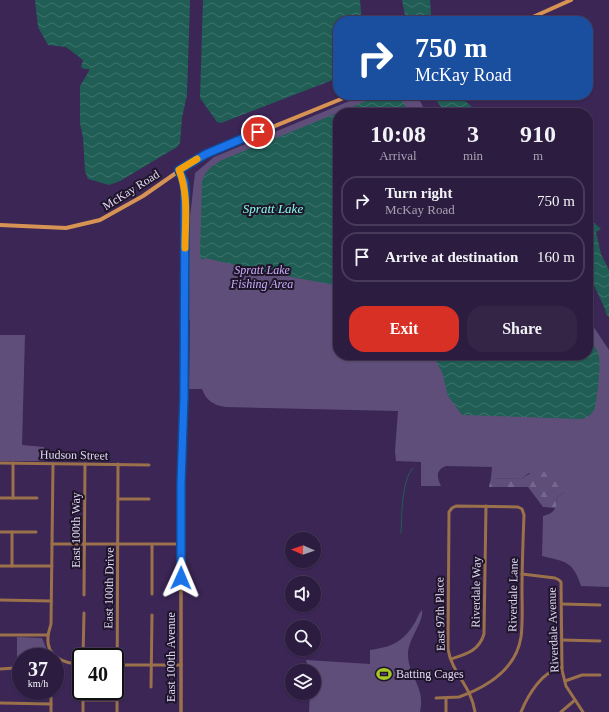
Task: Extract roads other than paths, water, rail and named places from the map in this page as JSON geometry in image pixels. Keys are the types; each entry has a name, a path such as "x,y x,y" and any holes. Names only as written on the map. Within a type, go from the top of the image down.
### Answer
{"main road":[{"path":"535,16 571,0"},
{"name":"McKay Road","path":"0,225 66,228 100,220 143,196 179,170 206,154 339,100"}],"street":[{"name":"East 100th Avenue","path":"179,170 184,182 185,192 184,396 181,484 181,712"},
{"name":"Hudson Street","path":"0,463 149,465"},
{"path":"13,463 13,498"},
{"path":"50,648 48,635 51,624 53,464"},
{"name":"East 100th Way","path":"84,595 85,464"},
{"name":"East 100th Drive","path":"116,648 119,544 118,464"},
{"path":"0,498 38,498"},
{"path":"119,499 149,499"},
{"name":"East 97th Place","path":"475,712 470,692 455,669 451,659 448,640 449,514 451,509 456,506 486,506"},
{"name":"Riverdale Lane","path":"436,698 459,697 488,684 500,675 508,667 516,653 522,632 524,515 520,507 516,506 486,506"},
{"name":"Riverdale Way","path":"451,659 474,650 480,644 484,634 486,506"},
{"path":"0,532 36,532"},
{"path":"12,532 12,566"},
{"path":"52,544 181,544"},
{"path":"152,544 152,594"},
{"path":"0,566 52,566"},
{"name":"Riverdale Avenue","path":"522,574 555,578 559,580 562,586 562,667 565,682 583,712"},
{"path":"0,600 51,601"},
{"path":"562,604 600,605"},
{"path":"83,648 84,613"},
{"path":"151,687 152,615"},
{"path":"0,635 48,635"},
{"path":"562,640 600,641"},
{"path":"124,664 181,665"},
{"path":"521,712 538,683 553,669 562,667"},
{"path":"0,668 12,668"},
{"path":"565,682 582,676 600,675"},
{"path":"446,698 446,712"},
{"path":"51,700 51,712"},
{"path":"83,700 83,712"},
{"name":"East 100th Drive","path":"117,700 117,712"},
{"path":"561,712 575,700"},
{"path":"0,703 51,704"}],"water":[{"path":"35,0 190,0 187,95 182,118 180,143 177,147 120,181 109,185 88,179 85,171 83,138 80,123 80,86 89,69 84,69 81,67 83,60 66,47 48,45 38,27"},
{"path":"203,0 360,0 362,16 333,16 333,80 221,123 217,122 200,98"},
{"path":"402,0 430,0 431,16 405,16"},
{"name":"Spratt Lake","path":"369,100 401,100 407,108 349,108"},
{"path":"436,100 464,100 473,108 442,108"},
{"name":"Spratt Lake","path":"333,115 333,285 265,272 205,258 203,260 201,259 202,182 205,174 211,167 222,160"},
{"path":"593,222 601,229 596,232 601,254 609,270 609,317 606,314 593,283"},
{"path":"593,344 598,353 599,361 598,389 595,408 590,415 582,419 462,415 448,396 442,372 436,360 593,360"}],"waterway":[{"path":"401,533 404,490 406,481 413,468"}],"place":[{"name":"Batting Cages","path":"384,674"}],"park label":[{"name":"Spratt Lake Fishing Area","path":"262,277"}]}
